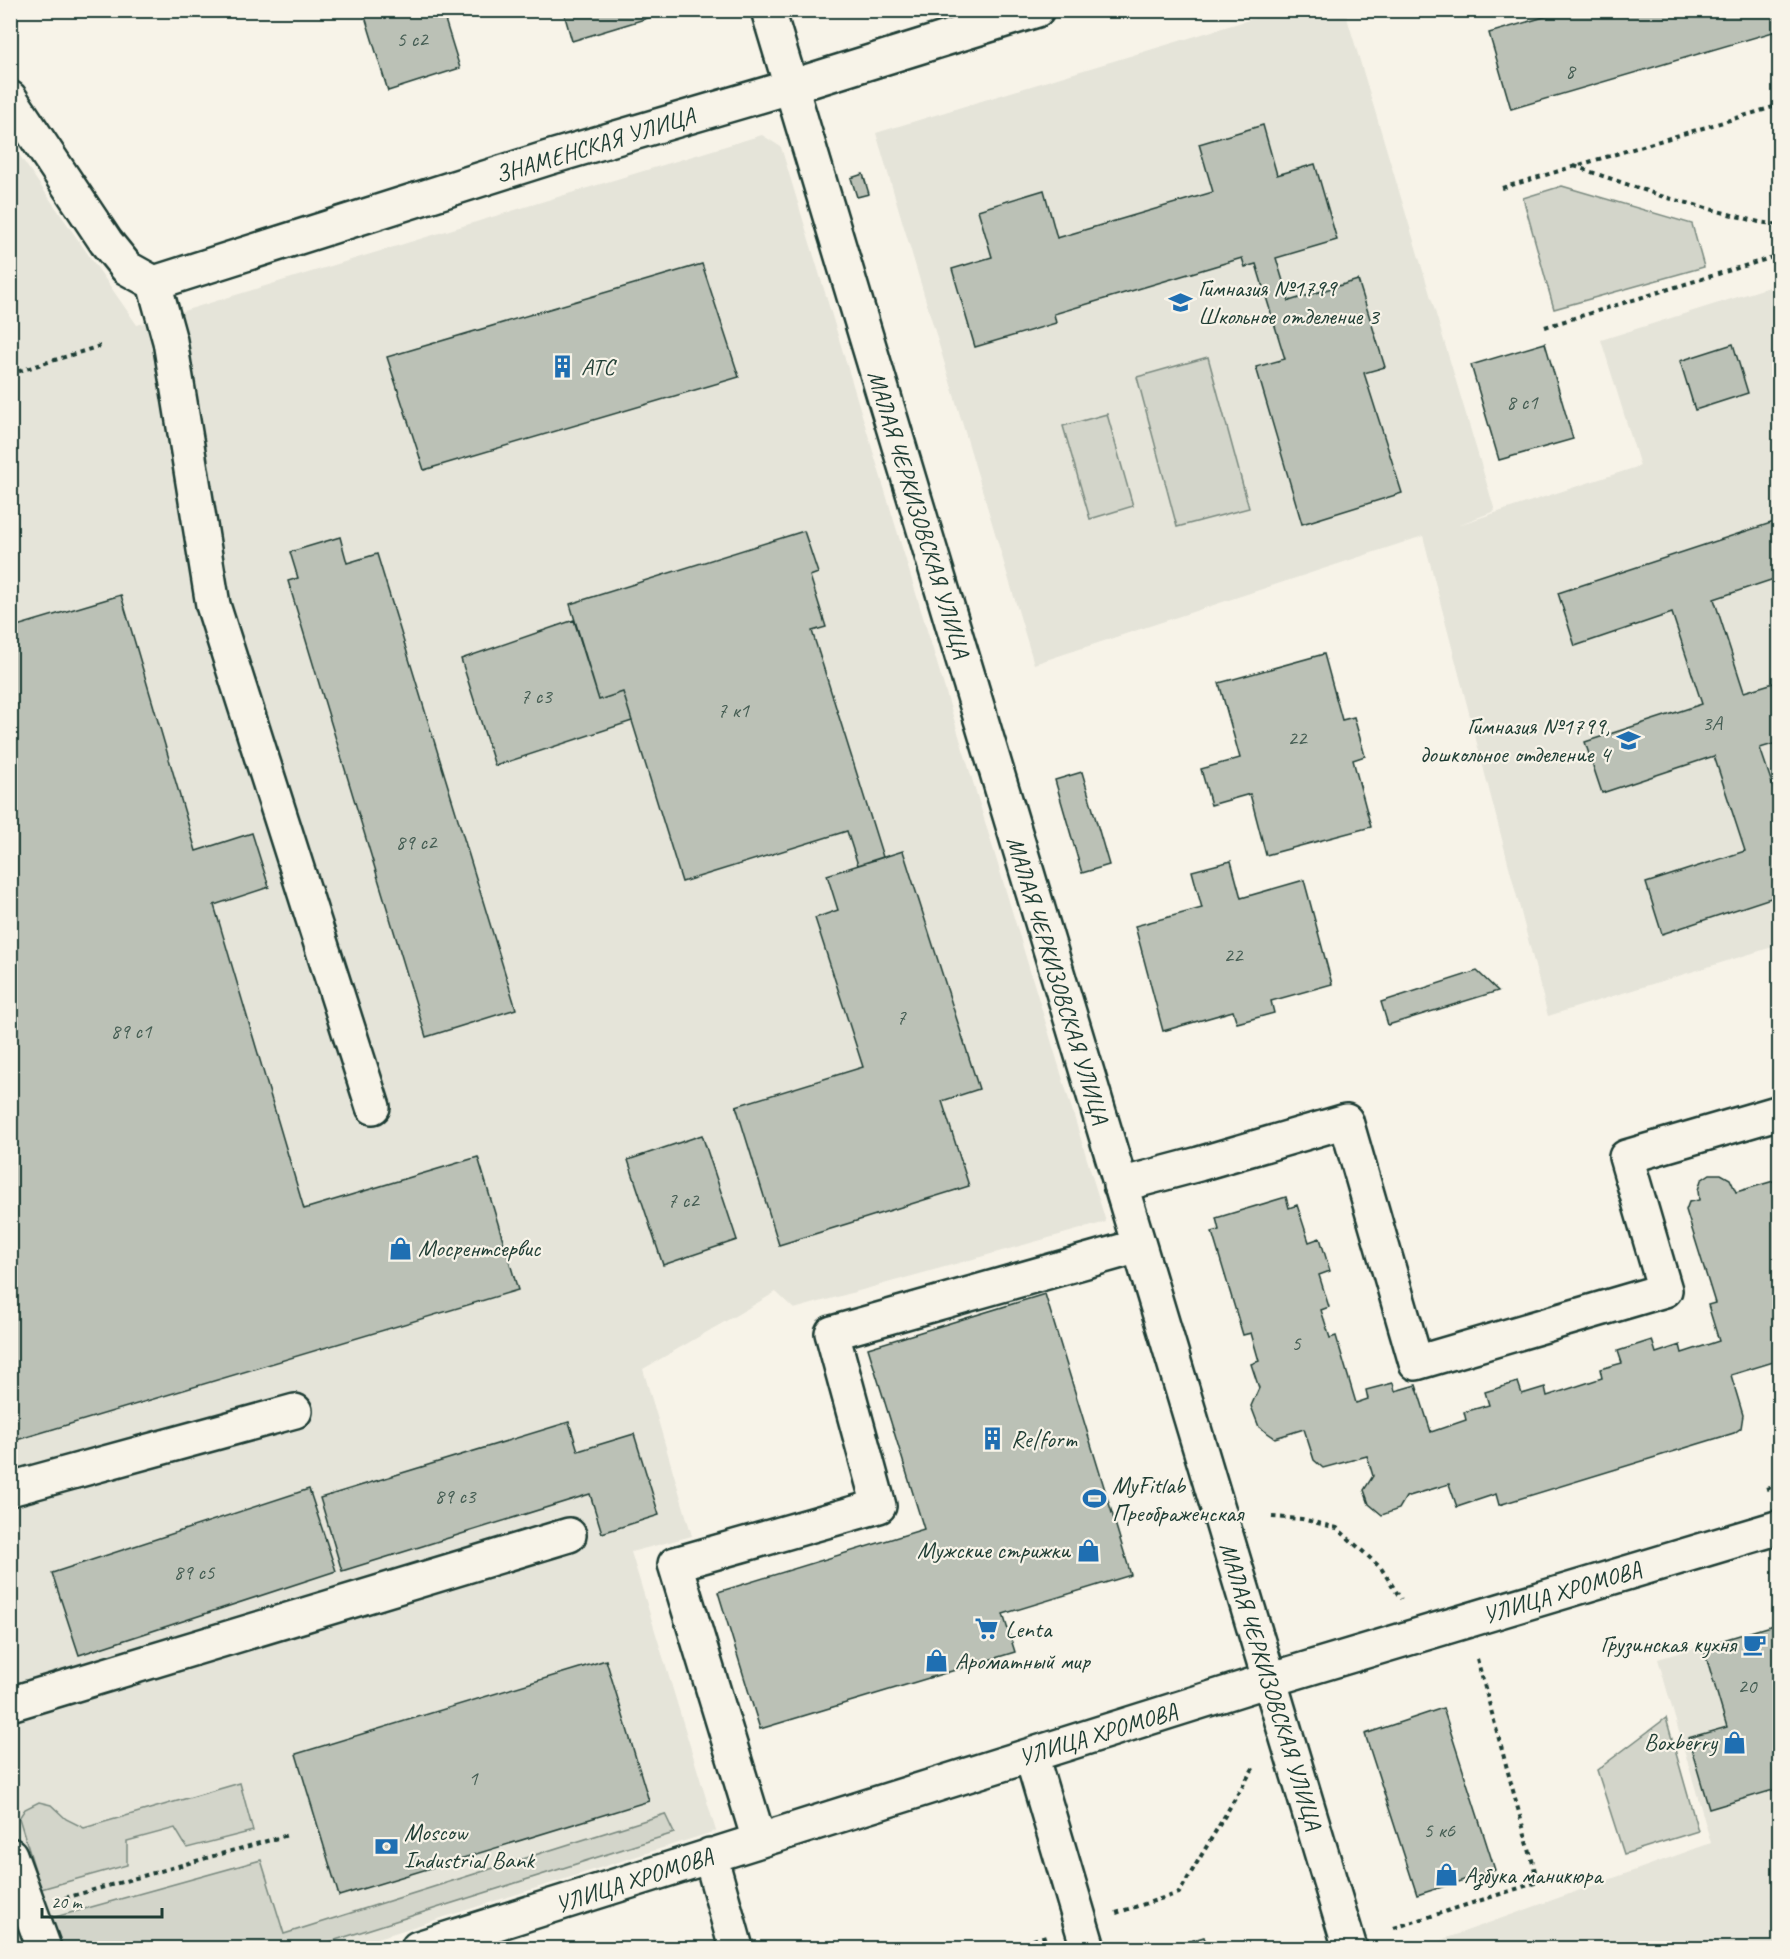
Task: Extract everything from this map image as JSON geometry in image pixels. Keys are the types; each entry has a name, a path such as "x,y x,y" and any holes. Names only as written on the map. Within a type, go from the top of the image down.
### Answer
{"street":[{"name":"МАЛАЯ ЧЕРКИЗОВСКАЯ УЛИЦА","path":"768,10 1350,1948"},
{"name":"ЗНАМЕНСКАЯ УЛИЦА","path":"154,283 537,162 790,87 1037,10"},
{"path":"10,98 120,260 127,268 154,283 170,341 213,605 373,1107"},
{"path":"1120,1185 1346,1121 1416,1363 1665,1290 1626,1157 1779,1112"},
{"path":"759,1840 675,1564 879,1506 832,1333 1139,1246"},
{"path":"10,1489 295,1411"},
{"name":"УЛИЦА ХРОМОВА","path":"418,1948 1269,1680 1779,1527"},
{"path":"10,1704 569,1534"},
{"path":"1031,1755 1084,1937"},
{"path":"10,1855 44,1948"},
{"path":"710,1855 736,1948"}],"path":[{"path":"1502,188 1779,105"},
{"path":"1573,166 1661,196 1759,222 1779,225"},
{"path":"1545,327 1779,255"},
{"path":"10,374 103,345"},
{"path":"1272,1517 1302,1519 1337,1528 1381,1568 1401,1599"},
{"path":"1394,1928 1538,1882 1474,1647"},
{"path":"1007,1948 1084,1937 1179,1893 1256,1762"},
{"path":"29,1908 288,1835"}],"shaded area":[{"name":"Гимназия №1799 Школьное отделение 3","path":"1278,11 1345,11 1495,511 1458,525 1640,466 1601,340 1779,284 1779,945 1548,1016 1423,536 1034,664 876,133"},
{"path":"762,135 781,147 1106,1222 794,1309 776,1292 643,1369 692,1536 631,1552 716,1831 347,1948 11,1948 11,143 137,325"},
{"path":"1562,186 1692,224 1704,267 1554,309 1523,198"},
{"path":"1208,357 1249,508 1177,527 1137,377"},
{"path":"1107,414 1133,506 1090,519 1063,426"},
{"path":"1779,1623 1779,1948 1419,1948 1711,1843 1658,1659"},
{"path":"1666,1718 1698,1831 1624,1854 1597,1770"},
{"path":"240,1783 253,1831 187,1848 175,1828 127,1841 127,1865 41,1889 19,1818 25,1809 39,1802 51,1805 66,1819 84,1828"},
{"path":"665,1814 674,1833 310,1948 58,1948 48,1919 261,1860 284,1934"}],"building":[{"path":"363,10 442,10 460,68 388,91"},
{"path":"563,10 657,10 658,15 572,41"},
{"path":"1568,10 1780,10 1780,30 1511,109 1489,33"},
{"path":"1263,125 1277,175 1315,164 1337,240 1276,258 1289,301 1358,280 1385,367 1364,373 1402,493 1302,524 1256,367 1285,359 1256,264 1245,267 1242,258 1054,314 1056,323 975,347 952,269 992,257 978,210 1044,190 1057,238 1213,192 1199,144"},
{"path":"863,174 869,194 857,197 851,178"},
{"name":"АТС","path":"702,264 739,377 424,470 387,357"},
{"path":"1545,343 1573,439 1499,460 1471,365"},
{"path":"1733,344 1748,393 1695,410 1680,361"},
{"path":"1780,520 1780,577 1714,599 1744,692 1780,681 1780,742 1760,748 1780,807 1780,895 1662,934 1646,883 1745,851 1714,756 1602,793 1585,742 1702,704 1672,613 1575,646 1558,593"},
{"path":"804,531 818,573 810,576 826,627 812,631 883,857 858,865 847,831 682,882 623,692 599,700 570,604"},
{"path":"340,537 347,563 377,554 516,1009 426,1037 288,581 298,578 290,552"},
{"path":"121,595 196,851 252,833 269,887 214,905 304,1209 478,1157 518,1290 10,1442 10,628"},
{"path":"574,620 599,700 623,692 632,721 495,766 461,659"},
{"path":"1324,654 1342,720 1354,717 1365,756 1353,760 1371,827 1266,855 1250,794 1211,805 1201,769 1240,758 1219,683"},
{"path":"1082,772 1109,865 1082,873 1055,780"},
{"path":"903,851 979,1089 942,1101 969,1186 779,1245 736,1106 863,1067 815,918 838,910 827,875"},
{"path":"1231,861 1241,898 1304,880 1332,984 1271,1001 1274,1013 1237,1023 1233,1011 1163,1031 1135,926 1202,908 1192,871"},
{"path":"1477,971 1498,991 1388,1025 1381,1002"},
{"path":"702,1135 737,1240 663,1265 628,1160"},
{"path":"1710,1174 1721,1174 1730,1179 1736,1192 1777,1180 1780,1189 1780,1360 1731,1375 1743,1415 1741,1428 1734,1433 1499,1505 1496,1494 1457,1507 1449,1484 1406,1497 1399,1509 1382,1515 1369,1504 1364,1490 1373,1476 1367,1456 1323,1468 1314,1460 1304,1429 1275,1438 1259,1427 1251,1406 1259,1388 1251,1364 1259,1361 1251,1333 1243,1335 1212,1232 1219,1230 1216,1218 1286,1197 1289,1208 1297,1205 1309,1242 1320,1238 1330,1271 1319,1275 1329,1307 1321,1310 1330,1338 1336,1336 1356,1403 1368,1399 1366,1390 1393,1383 1395,1391 1416,1385 1431,1432 1466,1420 1464,1412 1489,1405 1485,1392 1518,1382 1522,1394 1545,1387 1547,1396 1602,1378 1600,1369 1622,1363 1618,1351 1652,1340 1656,1353 1680,1345 1682,1353 1719,1341 1708,1305 1715,1303 1686,1210 1689,1202 1699,1200 1698,1190 1701,1180"},
{"name":"Re|form","path":"1045,1294 1131,1575 1003,1614 1015,1652 760,1729 718,1592 924,1529 868,1348"},
{"path":"569,1422 578,1451 634,1434 659,1515 602,1533 590,1494 342,1571 320,1498"},
{"path":"309,1489 336,1571 79,1655 52,1573"},
{"path":"1780,1623 1780,1788 1709,1809 1688,1738 1727,1727 1703,1646"},
{"path":"606,1660 649,1801 339,1896 296,1754"},
{"path":"1443,1708 1495,1870 1417,1895 1365,1734"},
{"path":"1204,1937 1208,1948 1166,1948"}],"place":[{"name":"Гимназия №1799 Школьное отделение 3","path":"1180,302"},
{"name":"АТС","path":"563,367"},
{"name":"Гимназия №1799, дошкольное отделение 4","path":"1628,740"},
{"name":"Мосрентсервис","path":"400,1248"},
{"name":"Re|form","path":"993,1439"},
{"name":"MyFitlab Преображенская","path":"1094,1499"},
{"name":"Мужские стрижки","path":"1088,1550"},
{"name":"Lenta","path":"987,1629"},
{"name":"Грузинская кухня","path":"1754,1644"},
{"name":"Ароматный мир","path":"937,1661"},
{"name":"Boxberry","path":"1735,1742"},
{"name":"Moscow Industrial Bank","path":"386,1846"},
{"name":"Азбука маникюра","path":"1446,1875"}]}
